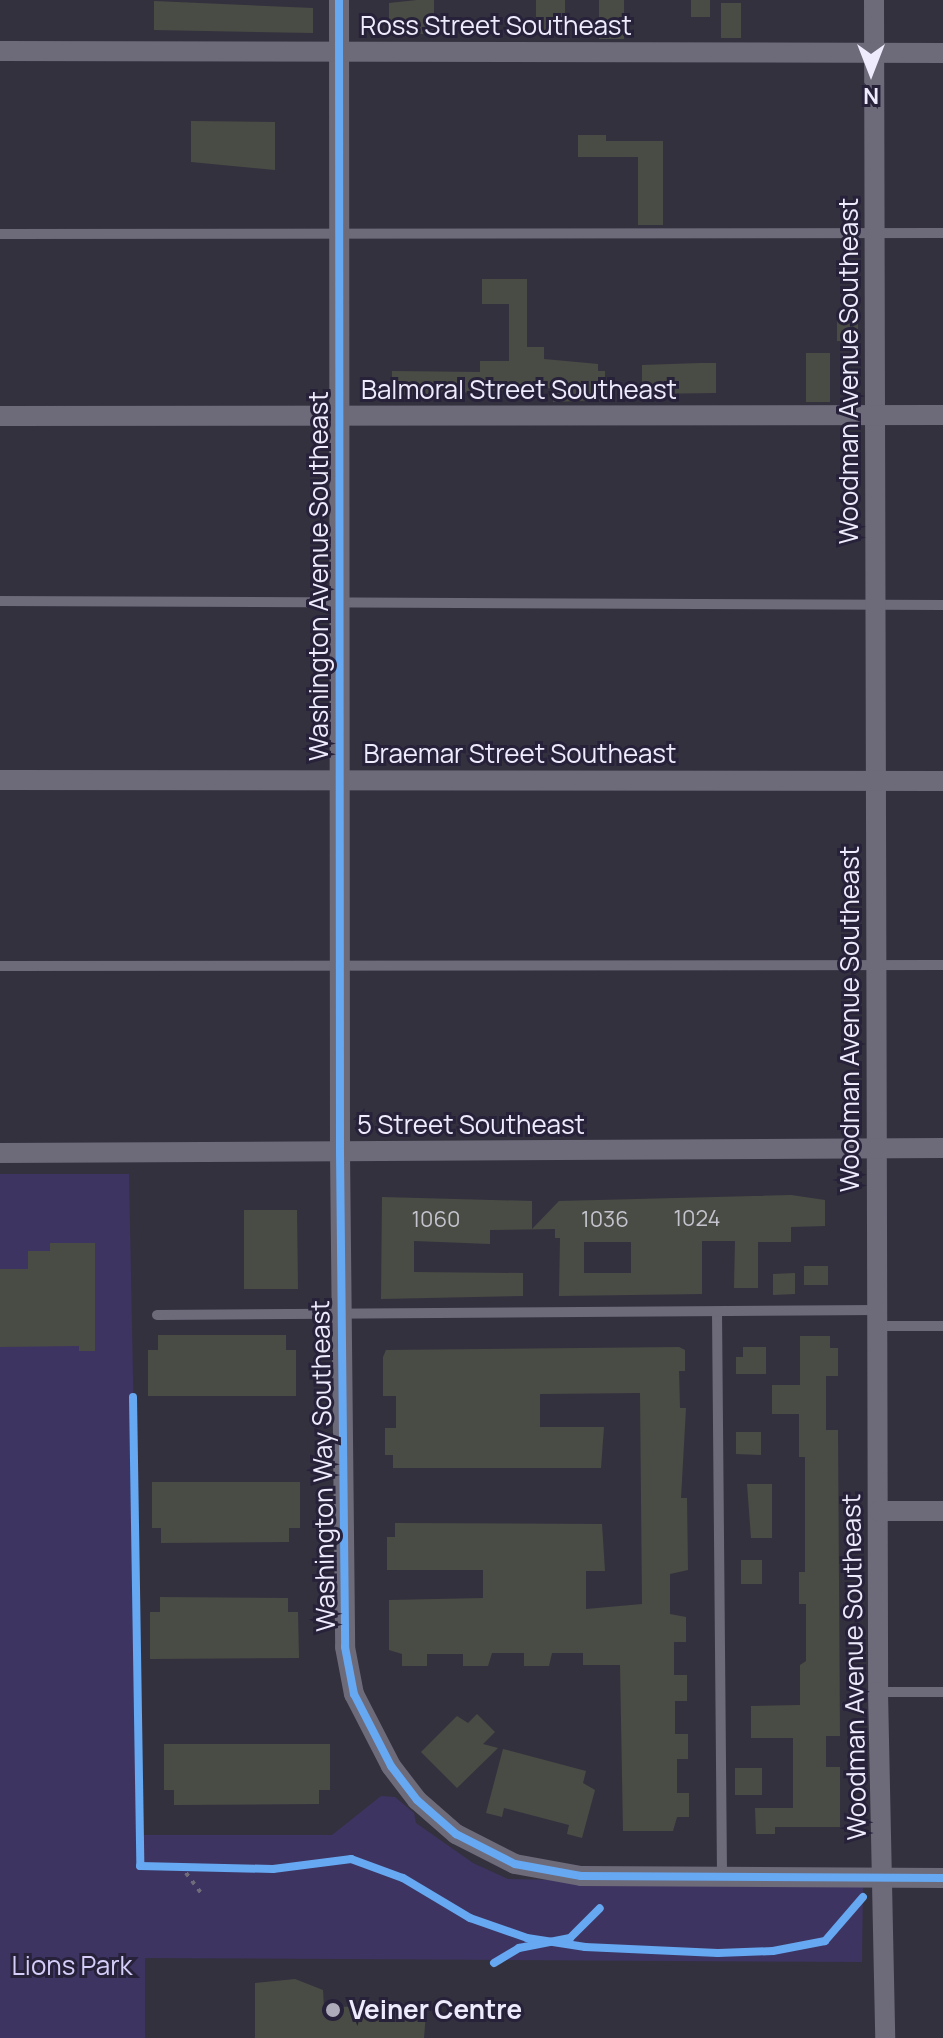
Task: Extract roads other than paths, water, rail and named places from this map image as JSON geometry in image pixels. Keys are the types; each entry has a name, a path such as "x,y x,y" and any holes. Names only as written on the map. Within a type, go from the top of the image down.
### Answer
{"street":[{"name":"Washington Avenue Southeast","path":"339,0 340,1152"},
{"name":"Woodman Avenue Southeast","path":"874,0 878,1692 885,2038"},
{"name":"Ross Street Southeast","path":"0,51 943,53"},
{"name":"Balmoral Street Southeast","path":"0,416 943,415"},
{"name":"Braemar Street Southeast","path":"0,780 943,781"},
{"name":"5 Street Southeast","path":"0,1153 943,1148"},
{"name":"Washington Way Southeast","path":"340,1152 345,1647 354,1694 391,1766 432,1816 480,1849 515,1864 581,1876 943,1878"},
{"path":"878,1511 943,1511"}],"lane":[{"path":"0,234 943,233"},
{"path":"0,601 943,605"},
{"path":"0,966 943,965"},
{"path":"717,1312 722,1878"},
{"path":"157,1315 717,1312 877,1318 943,1326"},
{"path":"878,1692 943,1692"}],"place":[{"name":"Veiner Centre","path":"333,2010"}],"park label":[{"name":"Lions Park","path":"72,1966"}]}
